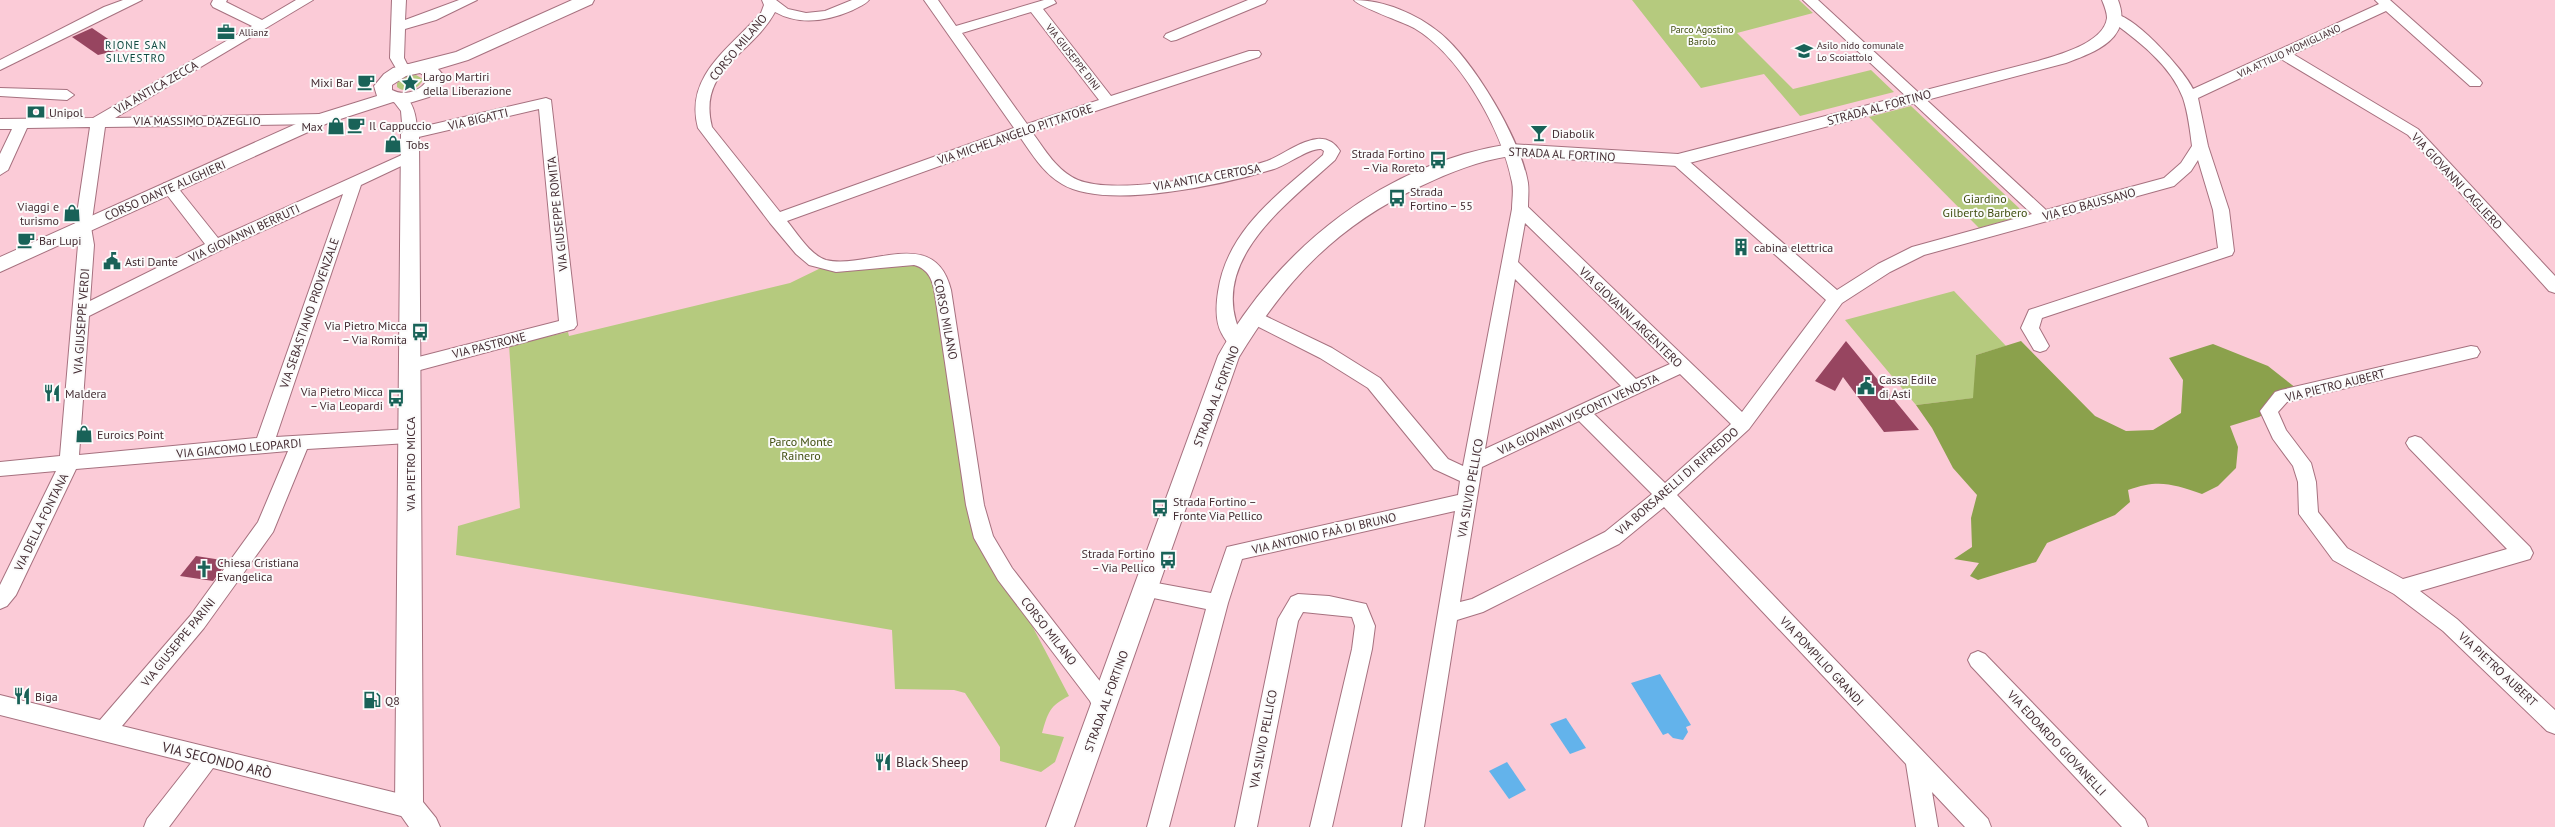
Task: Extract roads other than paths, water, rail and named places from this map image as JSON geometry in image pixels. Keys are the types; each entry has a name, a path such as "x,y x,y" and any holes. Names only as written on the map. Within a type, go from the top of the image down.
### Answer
{"street":[{"path":"0,66 86,22 107,5 135,0"},
{"path":"220,0 218,4 262,25"},
{"name":"VIA ANTICA ZECCA","path":"98,121 306,0"},
{"path":"390,90 397,49 399,0"},
{"path":"398,27 431,17 470,0"},
{"path":"390,90 398,73 462,56 586,0"},
{"path":"770,3 784,13 808,19 837,13 862,0"},
{"name":"VIA ANTICA CERTOSA","path":"931,0 1045,161 1060,176 1076,185 1103,189 1142,189 1210,178 1267,166 1317,144 1326,144 1330,147 1332,153 1330,157 1258,222 1241,246 1226,289 1224,303 1226,328 1236,342"},
{"path":"1171,37 1260,0"},
{"name":"VIA SILVIO PELLICO","path":"1361,0 1400,16 1435,36 1453,53 1470,77 1510,150 1521,183 1520,209 1509,263 1473,470 1466,501 1413,827"},
{"path":"1810,0 2044,216"},
{"path":"2040,346 2030,328 2035,314 2076,299 2194,264 2226,251 2226,228 2213,176 2200,146 2190,96 2174,71 2153,48 2115,17 2110,0"},
{"path":"2385,2 2475,83"},
{"name":"VIA ATTILIO MOMIGLIANO","path":"2190,96 2284,55 2385,2"},
{"name":"CORSO MILANO","path":"770,3 764,18 712,76 703,93 700,110 705,128 802,250 815,261 825,266 849,266 914,259 927,262 938,275 946,311 975,505 984,538 1005,574 1099,696 1103,707"},
{"name":"VIA GIUSEPPE DINI","path":"954,31 1043,8 1108,102"},
{"name":"STRADA AL FORTINO","path":"1060,827 1218,385 1236,342 1253,317 1305,254 1359,210 1397,188 1437,169 1480,155 1510,150 1678,160 2073,55 2106,37 2112,29 2115,17"},
{"path":"397,49 400,65 405,68 432,72 432,85"},
{"name":"VIA MICHELANGELO PITTATORE","path":"776,218 1024,130 1254,54"},
{"name":"VIA GIOVANNI CAGLIERO","path":"2284,55 2413,132 2555,287"},
{"path":"390,90 416,95 432,85 442,71 462,56"},
{"name":"VIA PIETRO MICCA","path":"409,128 417,100 432,85"},
{"name":"CORSO DANTE ALIGHIERI","path":"0,265 169,187 390,90"},
{"name":"VIA PIETRO MICCA","path":"390,90 407,108 409,128 409,807"},
{"path":"0,92 67,95"},
{"name":"VIA BIGATTI","path":"409,128 546,103"},
{"name":"VIA GIUSEPPE ROMITA","path":"546,103 568,325"},
{"name":"VIA MASSIMO D'AZEGLIO","path":"0,124 326,117"},
{"path":"83,227 98,121"},
{"path":"0,170 22,124"},
{"name":"VIA EO BAUSSANO","path":"1836,299 1884,268 1918,251 2168,182 2186,167 2200,146"},
{"name":"VIA GIOVANNI BERRUTI","path":"82,312 215,246 408,157"},
{"path":"1678,160 1836,299"},
{"name":"VIA SEBASTIANO PROVENZALE","path":"264,445 355,181"},
{"path":"169,187 215,246"},
{"name":"VIA GIOVANNI ARGENTERO","path":"1520,209 1681,366 1743,424"},
{"name":"VIA GIUSEPPE VERDI","path":"69,464 86,245 83,227"},
{"path":"1509,263 1634,388"},
{"name":"VIA BORSARELLI DI RIFREDDO","path":"1449,613 1476,606 1612,538 1664,495 1743,424 1836,299"},
{"path":"1253,317 1326,353 1374,383 1441,464 1473,470"},
{"name":"VIA PASTRONE","path":"409,366 568,325"},
{"name":"VIA PIETRO AUBERT","path":"2471,352 2281,397 2269,411 2279,434 2302,463 2307,482 2309,514 2340,554 2401,588 2450,625 2555,724"},
{"name":"VIA GIOVANNI VISCONTI VENOSTA","path":"1473,470 1634,388 1681,366"},
{"name":"VIA POMPILIO GRANDI","path":"1583,414 1664,495 1980,827"},
{"name":"VIA GIACOMO LEOPARDI","path":"0,469 69,464 264,445 409,436"},
{"name":"VIA GIUSEPPE PARINI","path":"104,730 197,622 266,526 300,443"},
{"path":"2401,588 2523,553 2415,443"},
{"name":"VIA DELLA FONTANA","path":"0,600 9,589 69,464"},
{"name":"VIA ANTONIO FAÀ DI BRUNO","path":"1218,603 1234,553 1466,501"},
{"path":"1146,589 1218,603 1158,827"},
{"name":"VIA SILVIO PELLICO","path":"1246,827 1288,619 1298,603 1329,604 1359,610 1365,626 1362,649 1321,827"},
{"name":"VIA EDOARDO GIOVANELLI","path":"1978,660 2137,827"},
{"name":"VIA SECONDO ARÒ","path":"0,705 409,807"},
{"path":"155,827 208,758"},
{"path":"1916,760 1927,827"},
{"path":"409,807 426,827"}],"water":[{"path":"1660,674 1691,725 1686,727 1688,732 1683,740 1673,738 1668,733 1663,735 1631,683"},
{"path":"1566,718 1586,748 1570,754 1550,724"},
{"path":"1507,762 1526,790 1509,799 1489,771"}],"place":[{"name":"Allianz","path":"226,32"},
{"name":"Asilo nido comunale Lo Scoiattolo","path":"1804,51"},
{"name":"Mixi Bar","path":"366,82"},
{"name":"Largo Martiri della Liberazione","path":"410,83"},
{"name":"Unipol","path":"36,112"},
{"name":"Il Cappuccio","path":"356,125"},
{"name":"Max","path":"336,126"},
{"name":"Diabolik","path":"1539,133"},
{"name":"Tobs","path":"393,144"},
{"name":"Strada Fortino – Via Roreto","path":"1438,160"},
{"name":"Strada Fortino – 55","path":"1397,198"},
{"name":"Viaggi e turismo","path":"72,213"},
{"name":"Bar Lupi","path":"26,240"},
{"name":"cabina elettrica","path":"1741,247"},
{"name":"Asti Dante","path":"112,261"},
{"name":"Via Pietro Micca – Via Romita","path":"420,332"},
{"name":"Cassa Edile di Asti","path":"1866,386"},
{"name":"Maldera","path":"52,393"},
{"name":"Via Pietro Micca – Via Leopardi","path":"396,398"},
{"name":"Euroics Point","path":"84,434"},
{"name":"Strada Fortino – Fronte Via Pellico","path":"1160,508"},
{"name":"Strada Fortino – Via Pellico","path":"1168,560"},
{"name":"Chiesa Cristiana Evangelica","path":"204,569"},
{"name":"Biga","path":"22,696"},
{"name":"Q8","path":"372,700"},
{"name":"Black Sheep","path":"883,762"}],"district":[{"name":"RIONE SAN SILVESTRO","path":"136,51"}],"park label":[{"name":"Parco Agostino Barolo","path":"1702,34"},
{"name":"Giardino Gilberto Barbero","path":"1985,205"},
{"name":"Parco Monte Rainero","path":"801,448"}]}
